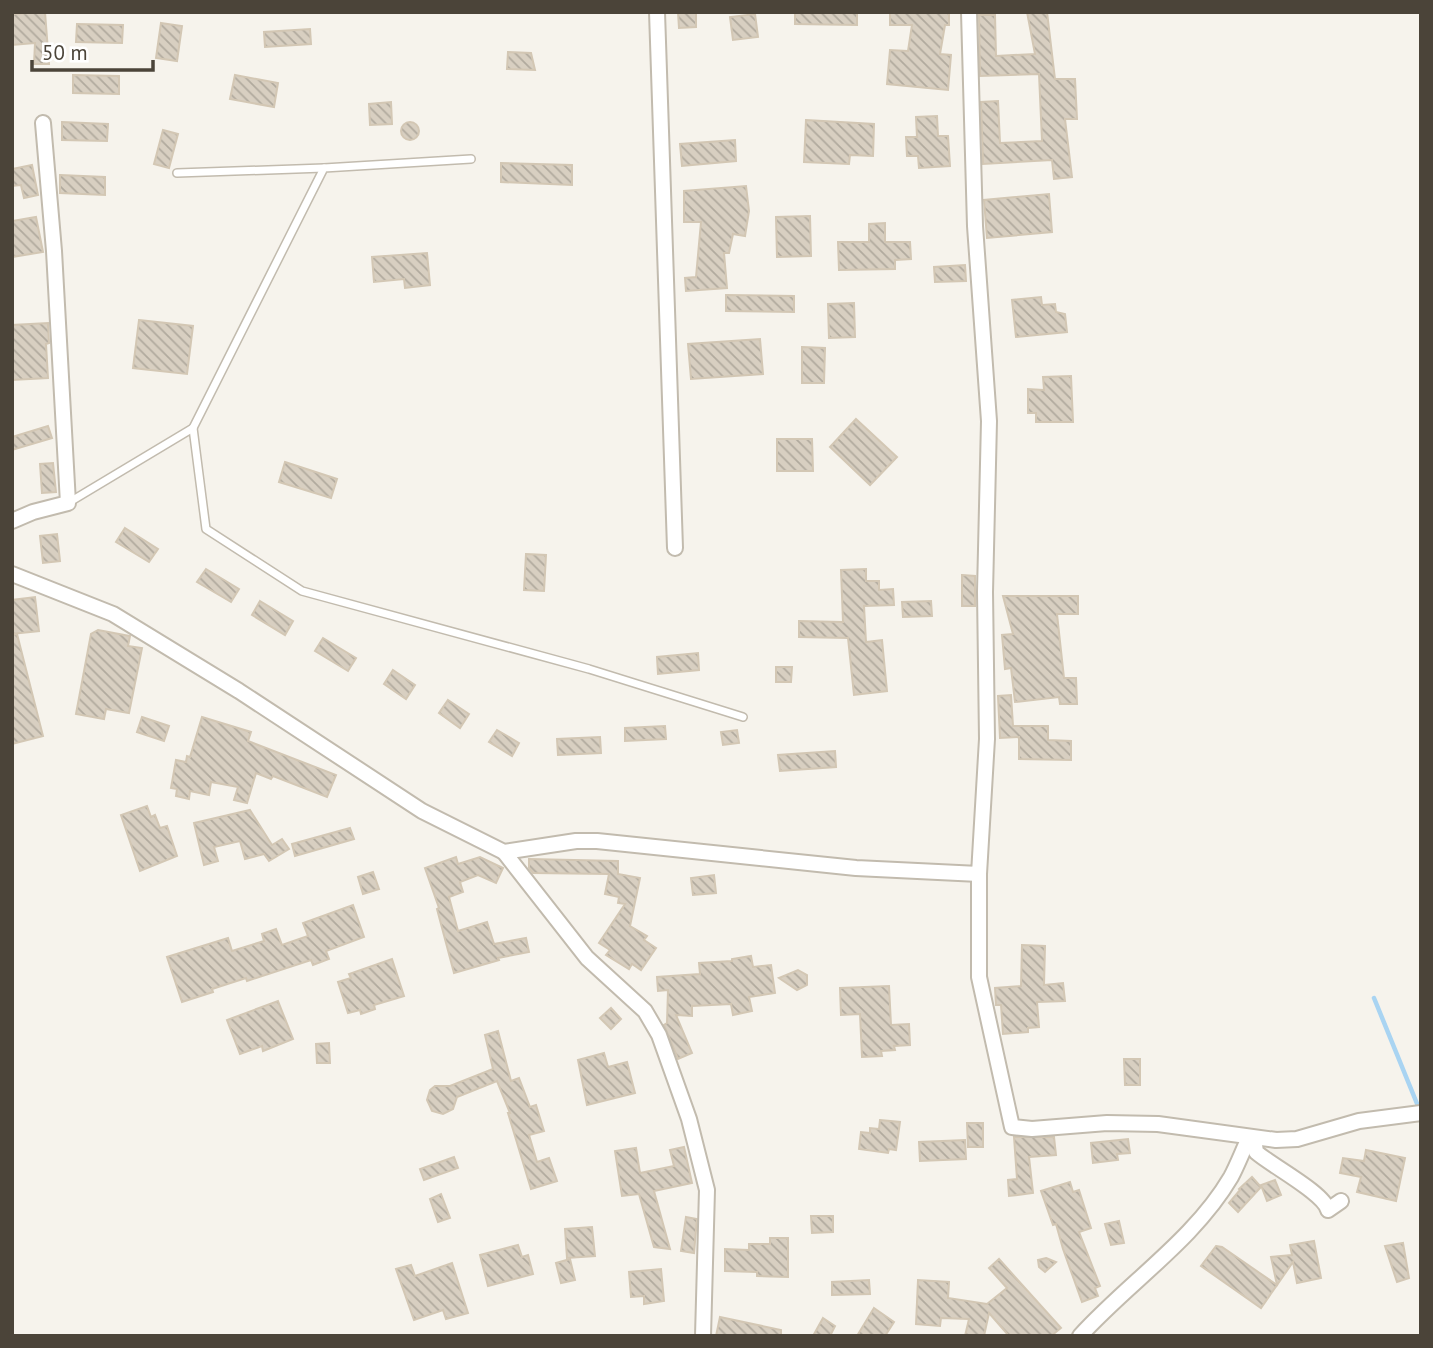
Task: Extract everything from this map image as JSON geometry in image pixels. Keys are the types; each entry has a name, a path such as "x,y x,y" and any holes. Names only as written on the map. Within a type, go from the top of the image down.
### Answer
{"street":[{"path":"657,12 675,548"},
{"path":"969,12 975,226 989,421 985,592 988,739 979,874 979,977 1012,1126 1032,1129 1107,1123 1158,1124 1252,1138 1297,1139 1359,1121 1421,1113"},
{"path":"12,521 33,512 68,503 54,251 43,123"},
{"path":"12,574 113,614 250,698 422,811 503,852 587,958 645,1011 659,1035 689,1119 707,1190 703,1336"},
{"path":"503,852 576,841 597,841 856,868 979,874"},
{"path":"1252,1138 1256,1152 1270,1165 1326,1203 1328,1210 1341,1201"},
{"path":"1080,1336 1176,1243 1213,1203 1252,1138"}],"lane":[{"path":"177,173 471,159"},
{"path":"68,503 193,428 324,168"},
{"path":"193,428 206,529 302,591 589,669 743,717"}],"building":[{"path":"45,12 49,64 34,64 35,43 12,45 12,14"},
{"path":"678,12 696,12 696,27 679,28"},
{"path":"795,12 857,12 857,25 795,24"},
{"path":"890,12 949,12 949,25 945,25 940,54 951,55 948,90 887,84 890,50 908,51 912,25 890,25"},
{"path":"1027,12 1047,12 1055,79 1075,79 1077,119 1065,119 1072,177 1054,179 1052,160 983,164 981,102 998,101 1000,143 1042,141 1039,74 980,76 979,15 995,15 996,56 1035,54"},
{"path":"755,14 758,37 733,40 730,17"},
{"path":"161,23 182,26 177,61 156,58"},
{"path":"77,24 123,25 122,43 76,42"},
{"path":"310,29 311,44 265,47 264,32"},
{"path":"508,52 531,53 535,70 507,69"},
{"path":"73,75 119,76 119,94 73,93"},
{"path":"235,75 278,83 274,107 230,99"},
{"path":"391,102 392,124 370,125 369,104"},
{"path":"937,116 938,136 948,136 950,166 919,168 918,156 907,156 906,137 917,137 916,117"},
{"path":"806,120 874,124 873,156 850,155 849,164 804,162"},
{"path":"62,122 108,124 107,141 62,140"},
{"path":"410,122 416,125 419,131 416,137 410,140 404,137 401,131 404,125"},
{"path":"163,130 178,134 169,168 154,164"},
{"path":"735,140 736,161 682,166 680,144"},
{"path":"501,163 572,165 572,185 501,182"},
{"path":"32,165 38,195 24,198 21,185 12,186 12,169"},
{"path":"60,175 105,177 105,195 60,193"},
{"path":"746,186 749,211 745,236 733,234 729,253 724,253 727,288 686,291 685,278 696,277 701,222 684,222 684,191"},
{"path":"1049,194 1052,232 987,238 984,200"},
{"path":"810,216 811,256 777,257 776,217"},
{"path":"36,217 43,252 12,257 12,221"},
{"path":"885,223 885,242 910,242 911,259 895,260 895,269 839,270 838,242 869,242 869,224"},
{"path":"427,253 430,285 405,288 404,279 374,282 372,257"},
{"path":"965,265 966,281 935,282 934,267"},
{"path":"726,295 794,296 794,312 726,311"},
{"path":"1041,297 1042,305 1055,304 1056,312 1065,314 1067,332 1016,337 1012,300"},
{"path":"854,303 855,337 829,338 828,304"},
{"path":"139,320 193,326 187,374 133,368"},
{"path":"48,323 48,378 12,380 12,325"},
{"path":"760,339 763,374 691,379 688,344"},
{"path":"802,347 825,348 824,383 802,383"},
{"path":"1071,376 1073,422 1036,422 1036,413 1028,413 1028,389 1044,390 1043,377"},
{"path":"856,419 897,457 870,485 830,447"},
{"path":"48,426 52,438 12,450 12,437"},
{"path":"777,439 812,439 813,471 777,471"},
{"path":"285,462 337,479 331,498 279,482"},
{"path":"53,463 56,492 42,493 40,464"},
{"path":"125,528 158,549 149,562 116,542"},
{"path":"57,534 60,561 43,563 40,536"},
{"path":"526,554 546,555 544,591 524,590"},
{"path":"206,569 239,589 231,602 197,582"},
{"path":"866,569 866,581 879,581 879,590 893,589 894,605 864,606 866,642 882,640 887,691 854,695 848,638 799,637 799,621 843,622 841,570"},
{"path":"962,575 975,576 975,606 962,606"},
{"path":"1003,596 1078,596 1078,614 1057,614 1064,678 1076,678 1077,704 1060,704 1059,697 1015,702 1011,668 1005,669 1002,635 1013,634"},
{"path":"35,597 39,631 12,634 12,600"},
{"path":"260,601 293,621 285,635 252,615"},
{"path":"931,601 932,616 903,617 902,602"},
{"path":"98,630 130,636 128,646 142,648 129,713 106,709 104,719 76,714 91,634"},
{"path":"17,634 43,736 12,744 12,635"},
{"path":"323,638 356,658 348,671 315,651"},
{"path":"698,653 699,670 658,674 657,657"},
{"path":"776,667 792,667 791,682 776,682"},
{"path":"393,670 415,685 406,699 384,684"},
{"path":"1011,695 1013,726 1048,726 1048,740 1071,741 1071,760 1019,759 1019,737 1000,738 998,696"},
{"path":"448,700 469,714 460,728 439,713"},
{"path":"142,717 169,726 164,741 137,732"},
{"path":"202,717 251,732 248,741 336,775 327,797 273,776 271,779 256,773 247,803 234,800 238,787 211,782 209,795 190,791 189,799 176,796 177,789 171,788 176,760 186,762 187,756 190,757"},
{"path":"665,726 666,739 625,741 625,728"},
{"path":"497,730 519,743 512,756 489,742"},
{"path":"737,730 739,743 723,745 721,732"},
{"path":"600,737 601,753 558,755 557,739"},
{"path":"835,751 836,767 780,771 778,755"},
{"path":"147,806 151,817 155,815 160,828 167,826 177,856 140,871 121,815"},
{"path":"250,810 272,845 282,839 289,849 269,861 264,854 245,859 240,841 214,847 218,861 204,865 194,823"},
{"path":"350,828 354,839 295,856 292,844"},
{"path":"456,857 458,864 480,857 503,868 496,883 478,875 460,882 463,892 449,897 458,931 487,922 494,944 526,938 529,952 498,958 499,960 454,973 437,909 439,908 425,868"},
{"path":"529,859 618,861 618,874 640,878 630,926 647,936 644,940 656,948 641,970 632,964 629,969 606,955 610,950 599,943 625,904 618,903 619,897 605,894 609,874 533,873 529,868"},
{"path":"373,872 379,889 363,894 358,877"},
{"path":"714,875 716,893 693,895 691,878"},
{"path":"353,905 364,937 326,951 329,959 313,965 311,960 247,981 246,978 182,1002 167,957 228,938 232,951 264,941 262,934 276,929 282,945 308,936 303,923"},
{"path":"1022,945 1045,946 1044,985 1063,983 1065,1001 1037,1002 1039,1027 1028,1028 1028,1032 1003,1034 1001,1005 996,1005 995,988 1021,986"},
{"path":"751,956 753,967 771,965 775,993 749,997 752,1011 733,1015 731,1004 692,1006 692,1016 676,1015 692,1053 678,1059 664,1025 667,1023 668,990 658,991 657,977 700,974 699,963 732,961"},
{"path":"392,959 404,996 374,1005 375,1009 361,1014 360,1010 348,1013 338,982 351,978 349,974"},
{"path":"798,970 807,975 807,985 797,990 779,978"},
{"path":"889,986 891,1025 909,1024 910,1045 894,1046 895,1050 881,1051 882,1056 862,1057 860,1014 841,1015 840,988"},
{"path":"278,1001 293,1039 263,1051 262,1046 240,1054 227,1020"},
{"path":"611,1008 621,1019 611,1029 600,1018"},
{"path":"498,1031 511,1081 519,1078 530,1107 536,1105 544,1131 529,1135 537,1162 549,1158 557,1181 531,1189 510,1113 497,1081 457,1097 453,1109 443,1114 432,1111 427,1100 430,1090 435,1086 450,1086 493,1069 485,1035"},
{"path":"329,1043 330,1063 317,1063 316,1044"},
{"path":"604,1053 608,1067 627,1062 635,1093 587,1105 578,1060"},
{"path":"1124,1059 1140,1059 1140,1085 1125,1085"},
{"path":"880,1120 900,1122 896,1150 889,1149 888,1153 859,1149 861,1132 870,1133 870,1128 879,1129"},
{"path":"967,1123 983,1123 983,1147 968,1147"},
{"path":"1014,1137 1054,1137 1056,1155 1029,1157 1033,1193 1009,1196 1008,1180 1017,1179"},
{"path":"1128,1139 1130,1153 1117,1154 1118,1160 1093,1163 1091,1143"},
{"path":"965,1140 966,1159 920,1161 919,1142"},
{"path":"684,1147 692,1183 654,1191 670,1249 654,1247 639,1194 622,1196 615,1151 636,1148 640,1173 674,1166 670,1150"},
{"path":"1366,1150 1405,1158 1396,1201 1357,1192 1361,1177 1340,1173 1343,1158 1364,1161"},
{"path":"454,1157 458,1168 424,1180 420,1169"},
{"path":"1252,1177 1261,1187 1238,1212 1229,1203"},
{"path":"1275,1180 1281,1195 1267,1201 1261,1185"},
{"path":"1070,1182 1073,1192 1079,1190 1091,1228 1079,1232 1100,1286 1095,1288 1098,1296 1082,1302 1056,1224 1053,1225 1041,1191"},
{"path":"441,1194 450,1218 438,1222 430,1199"},
{"path":"811,1216 833,1216 833,1232 812,1233"},
{"path":"686,1217 697,1219 694,1253 681,1251"},
{"path":"1119,1221 1124,1243 1111,1245 1105,1224"},
{"path":"592,1227 595,1256 567,1258 565,1229"},
{"path":"770,1238 788,1238 788,1277 725,1271 725,1249 749,1250 749,1244 770,1244"},
{"path":"1314,1241 1321,1278 1297,1283 1293,1262 1277,1285 1271,1257 1292,1255 1290,1245"},
{"path":"1403,1243 1409,1278 1397,1282 1385,1246"},
{"path":"518,1245 522,1257 528,1255 533,1274 488,1286 480,1255"},
{"path":"1216,1246 1222,1247 1277,1285 1261,1308 1201,1266"},
{"path":"1046,1258 1056,1262 1045,1272 1039,1267 1038,1260"},
{"path":"570,1259 575,1280 561,1283 556,1263"},
{"path":"999,1259 1061,1328 1051,1336 1009,1336 989,1313 984,1336 965,1336 969,1319 941,1318 940,1326 916,1324 918,1280 949,1282 948,1298 987,1304 1007,1288 989,1268"},
{"path":"452,1263 468,1313 446,1319 443,1310 414,1320 396,1269 411,1265 415,1276"},
{"path":"661,1269 664,1301 644,1304 644,1296 631,1297 629,1272"},
{"path":"869,1280 870,1294 832,1295 832,1282"},
{"path":"874,1308 894,1322 885,1336 857,1336"},
{"path":"720,1317 781,1330 781,1336 716,1336"},
{"path":"823,1318 835,1326 830,1336 813,1336"}],"waterway":[{"path":"1374,998 1420,1111"}]}
